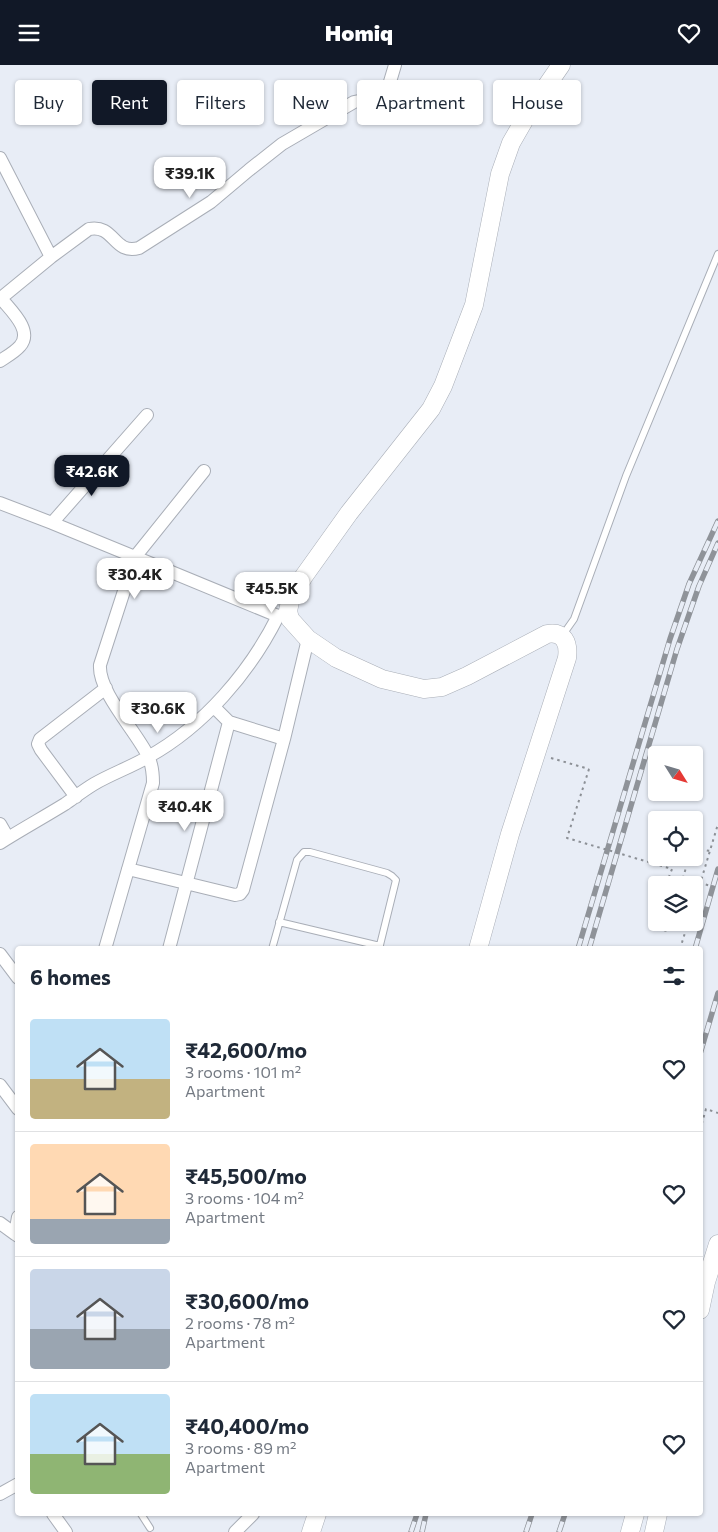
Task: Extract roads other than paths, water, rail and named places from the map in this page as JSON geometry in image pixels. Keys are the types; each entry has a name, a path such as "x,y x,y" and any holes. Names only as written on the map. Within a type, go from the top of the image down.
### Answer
{"street":[{"path":"0,361 20,346 23,339 23,330 19,321 0,298 51,257 89,229 96,228 107,233 123,248 130,251 139,248 211,202 282,145 354,102 378,97 389,85 395,65"},
{"path":"0,824 4,840 76,797 94,784 149,757 214,707 269,634 283,615 304,576 349,513 425,417 443,386 474,305 500,174 511,143 530,110 561,65"},
{"path":"0,158 51,257"},
{"path":"52,523 147,415"},
{"path":"105,946 153,783 153,771 149,757 102,681 100,665 135,557 204,471"},
{"path":"0,503 283,615 290,619 308,639 336,658 382,679 424,689 442,687 467,676 547,634 554,633 562,636 568,650 567,658 510,834 479,946"},
{"path":"128,869 235,895 240,894 243,890 284,739 308,639"},
{"path":"76,797 38,744 40,739 106,688"},
{"path":"214,707 229,722 284,739"},
{"path":"169,946 229,722"},
{"path":"0,954 15,974"},
{"path":"0,1085 4,1100 15,1107"},
{"path":"0,1223 15,1234"},
{"path":"703,1285 718,1244"},
{"path":"0,1495 15,1486"},
{"path":"54,1516 66,1532"},
{"path":"235,1532 250,1516"},
{"path":"311,1532 316,1516"},
{"path":"630,1532 634,1516"},
{"path":"654,1532 658,1516"}],"lane":[{"path":"562,636 574,619 626,476 718,254"},
{"path":"273,946 297,860 304,852 310,852 387,873 396,880 380,946"},
{"path":"279,922 371,946"},
{"path":"142,1516 150,1528"}],"railway":[{"path":"579,946 670,639 689,584 718,521"},
{"path":"590,946 677,649 699,586 718,543"},
{"path":"696,946 718,869"},
{"path":"703,1044 718,993"},
{"path":"411,1532 416,1516"},
{"path":"422,1532 426,1516"},
{"path":"526,1532 531,1516"},
{"path":"559,1532 564,1516"}]}
